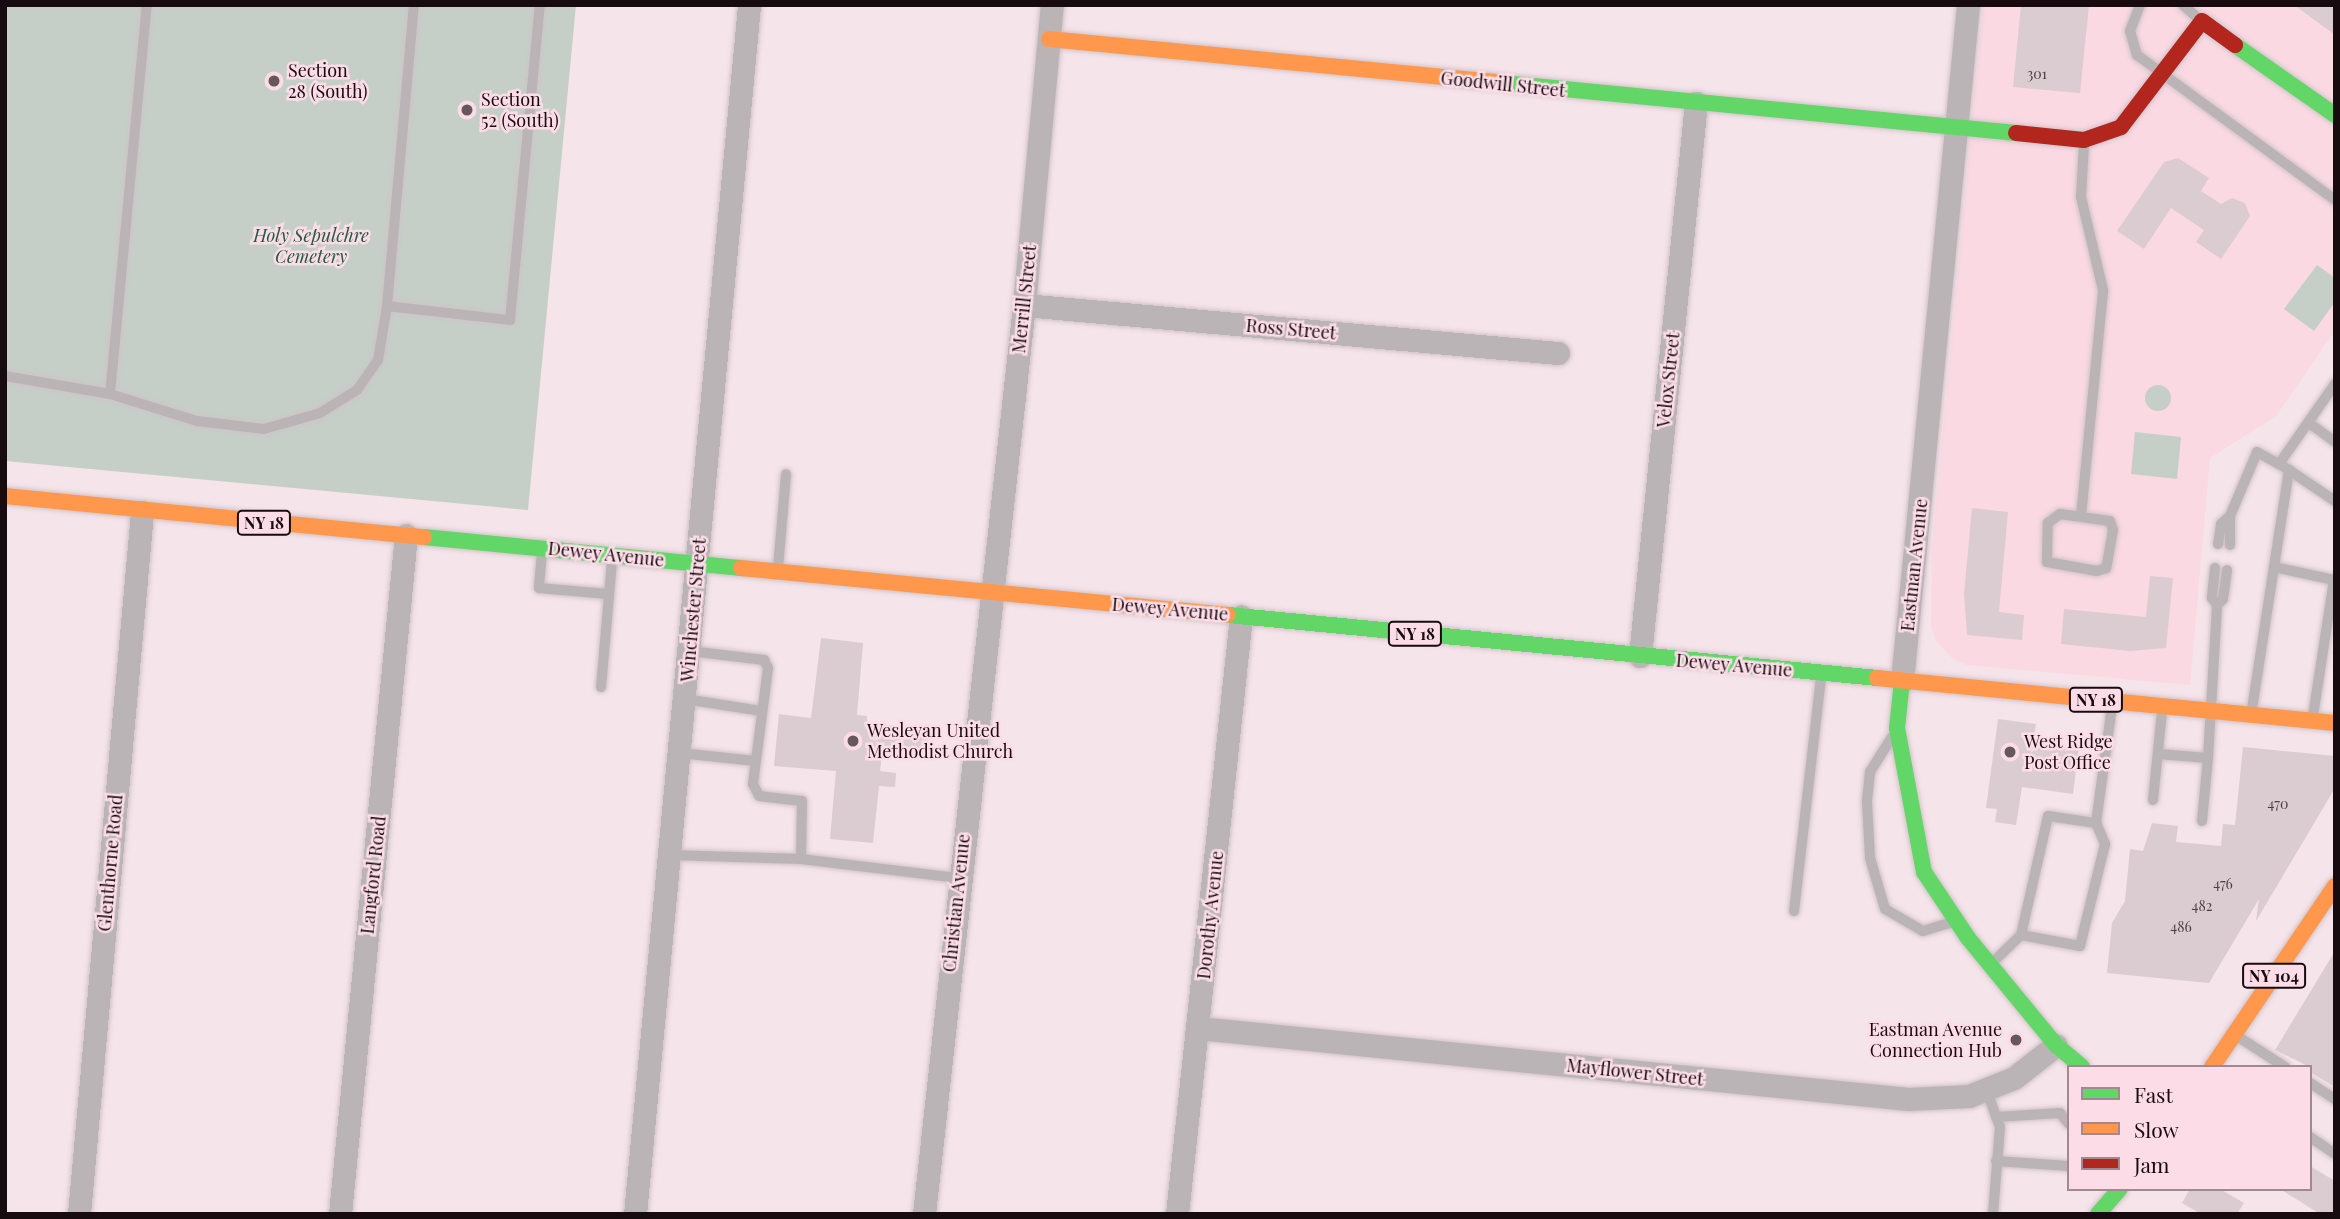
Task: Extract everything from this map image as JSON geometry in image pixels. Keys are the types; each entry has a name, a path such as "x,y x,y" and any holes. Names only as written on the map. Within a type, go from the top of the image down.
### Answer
{"main road":[{"path":"2084,140 2121,127 2162,77 2202,21 2335,115"},
{"name":"Goodwill Street","path":"1049,39 2084,140"},
{"name":"Dewey Avenue","path":"5,496 142,512 698,563 2335,723"},
{"name":"Eastman Avenue","path":"1902,681 1897,727 1924,872 1956,921 1990,965 2056,1045 2080,1065"},
{"name":"NY 104","path":"2213,1065 2332,894"},
{"path":"2098,1214 2118,1191"}],"street":[{"name":"Winchester Street","path":"635,1214 749,5"},
{"name":"Merrill Street","path":"991,593 1024,305 1052,5"},
{"name":"Eastman Avenue","path":"1902,681 1968,5"},
{"name":"Velox Street","path":"1640,656 1696,103"},
{"name":"Ross Street","path":"1024,305 1558,354"},
{"name":"Glenthorne Road","path":"79,1214 142,512"},
{"name":"Langford Road","path":"340,1214 406,536"},
{"name":"Christian Avenue","path":"923,1214 991,593"},
{"name":"Dorothy Avenue","path":"1177,1214 1241,616"},
{"name":"Mayflower Street","path":"1198,1028 1908,1099 1969,1096 1986,1090 2014,1078 2056,1045"}],"lane":[{"path":"110,394 147,5"},
{"path":"5,376 110,394 197,421 264,429 320,413 357,390 378,360 387,306 414,5"},
{"path":"387,306 510,320 540,5"},
{"path":"2140,5 2130,31 2131,44 2162,77 2335,200"},
{"path":"2183,5 2202,21"},
{"path":"2081,516 2103,290 2081,197 2084,140"},
{"path":"2251,715 2274,567 2284,467 2335,384"},
{"path":"2309,423 2335,442"},
{"path":"2224,544 2230,516 2257,452 2335,500"},
{"path":"777,571 786,474"},
{"path":"2053,515 2081,516 2110,521 2112,540 2106,568 2097,571 2047,562 2044,554 2053,515"},
{"path":"542,548 539,588 608,594"},
{"path":"601,687 612,555"},
{"path":"2274,567 2334,580 2312,721"},
{"path":"2202,821 2212,711 2217,604 2212,598 2221,569"},
{"path":"690,651 764,660 768,668 753,784 759,796 802,802 801,859"},
{"path":"1794,911 1821,673"},
{"path":"685,699 762,711"},
{"path":"2021,935 2080,946 2105,844 2096,824 2112,702"},
{"path":"2153,800 2162,707"},
{"path":"1897,727 1870,772 1867,802 1870,858 1885,909 1923,932 1956,921"},
{"path":"680,753 756,761"},
{"path":"2158,754 2208,758"},
{"path":"1990,965 2021,935 2048,816 2096,824"},
{"path":"670,855 801,859 959,878"},
{"path":"2235,1034 2282,1065"},
{"path":"2312,1084 2335,1099"},
{"path":"1986,1090 2000,1127 1993,1214"},
{"path":"1996,1117 2060,1113 2067,1122"},
{"path":"2312,1139 2335,1154"},
{"path":"1996,1161 2067,1166"}],"shaded area":[{"path":"1983,5 2335,5 2335,331 2276,416 2210,458 2190,685 1967,665 1953,659 1935,639 1931,625 1932,547"}],"green space":[{"name":"Holy Sepulchre Cemetery","path":"5,5 576,5 528,510 5,461"},
{"path":"2317,265 2335,278 2335,302 2314,331 2284,309"},
{"path":"2158,385 2167,389 2171,398 2167,407 2158,411 2149,407 2145,398 2149,389"},
{"path":"2135,432 2181,437 2177,479 2131,474"}],"building":[{"path":"2021,5 2089,5 2080,93 2013,87"},
{"path":"2294,5 2335,5 2335,35"},
{"path":"2178,158 2209,178 2201,191 2221,204 2232,198 2245,203 2250,216 2221,259 2196,242 2204,230 2171,208 2144,249 2117,231 2164,162"},
{"path":"1972,508 2008,512 1999,612 2024,615 2022,640 1967,635 1964,594"},
{"path":"2150,576 2173,578 2166,648 2130,651 2061,644 2064,609 2146,617"},
{"name":"Wesleyan United Methodist Church","path":"821,638 863,643 857,715 867,716 867,723 931,729 927,760 882,754 880,771 896,773 895,787 879,786 873,843 830,839 836,771 774,766 779,714 811,718"},
{"path":"1998,719 2036,724 2033,742 2079,748 2073,794 2022,787 2016,825 1995,822 1997,809 1986,808"},
{"path":"2243,747 2335,756 2335,788 2256,921 2259,899 2209,983 2107,973 2112,923 2125,901 2130,849 2143,851 2152,823 2178,826 2176,842 2221,846 2223,824 2235,825"},
{"path":"2335,951 2335,1087 2312,1073 2312,1065 2306,1065 2275,1050"},
{"path":"2312,1167 2335,1181 2335,1214 2320,1214 2283,1191 2312,1191"},
{"path":"2189,1191 2223,1191 2244,1203 2237,1214 2201,1214 2182,1203"}],"traffic: fast":[{"path":"2235,45 2335,115"},
{"path":"1503,83 2016,133"},
{"path":"424,537 741,568"},
{"path":"1228,615 1877,678"},
{"path":"1902,681 1897,728 1924,872 1968,938 2056,1045 2080,1065"},
{"path":"2098,1214 2118,1191"}],"traffic: slow":[{"path":"1049,39 1503,83"},
{"path":"5,496 424,537"},
{"path":"741,568 1228,615"},
{"path":"1877,678 2335,723"},
{"path":"2213,1065 2335,886"}],"traffic: jam":[{"path":"2016,133 2084,140 2121,127 2202,21 2235,45"}],"place":[{"name":"Section 28 (South)","path":"274,81"},
{"name":"Section 52 (South)","path":"467,110"},
{"name":"Wesleyan United Methodist Church","path":"853,741"},
{"name":"West Ridge Post Office","path":"2010,752"},
{"name":"Eastman Avenue Connection Hub","path":"2016,1040"}]}
